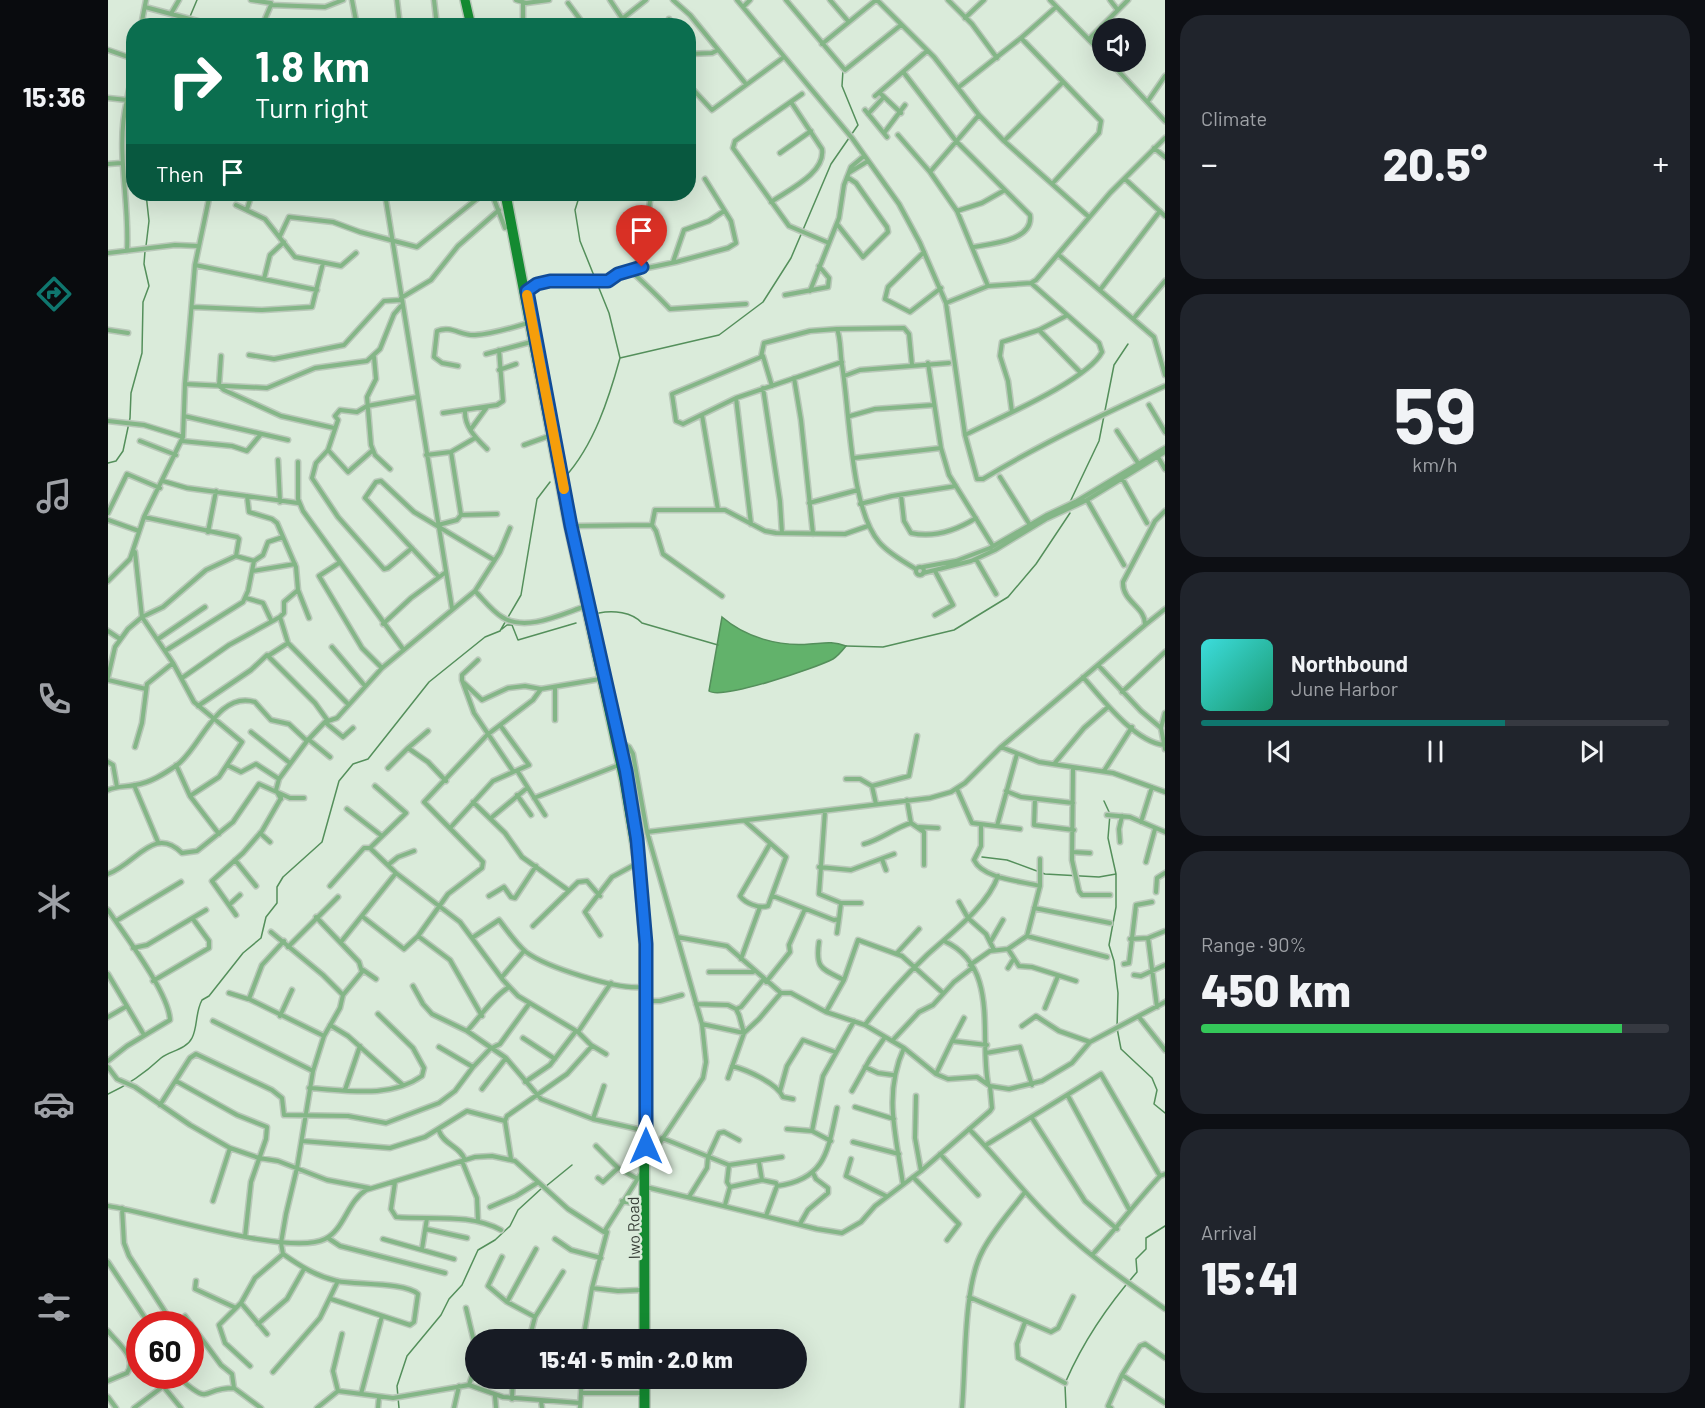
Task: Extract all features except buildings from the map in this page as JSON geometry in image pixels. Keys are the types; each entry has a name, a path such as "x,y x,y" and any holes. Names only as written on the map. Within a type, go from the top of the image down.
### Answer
{"main road":[{"path":"465,0 469,18"},
{"name":"Iwo Road","path":"507,201 531,342 539,366 609,706 636,864 641,917 644,1042 647,1329"},
{"name":"Iwo Road","path":"508,201 527,291 549,436 600,679 619,741 640,862 646,1001 642,1130 642,1329"},
{"path":"642,1389 642,1408"},
{"path":"647,1389 647,1408"}],"street":[{"path":"143,18 146,0"},
{"path":"172,12 179,0"},
{"path":"250,0 325,7 343,0"},
{"path":"352,0 355,18"},
{"path":"397,0 399,18"},
{"path":"434,0 436,18"},
{"path":"516,0 542,3 549,0"},
{"path":"610,0 622,18 646,0"},
{"path":"673,0 692,18"},
{"path":"737,0 850,136 900,204 946,303 965,435 976,476 980,480 1029,451 1165,386"},
{"path":"743,7 750,0"},
{"path":"786,0 841,67 848,69 901,25"},
{"path":"830,0 848,21"},
{"path":"822,44 876,0 927,51 1004,141 1089,217"},
{"path":"948,0 997,58"},
{"path":"965,18 984,0"},
{"path":"1050,0 1092,42"},
{"path":"1110,0 1118,9"},
{"path":"1089,39 1128,0"},
{"path":"523,2 523,18"},
{"path":"265,18 272,3"},
{"path":"568,3 579,18"},
{"path":"145,7 191,18"},
{"path":"959,87 1021,39 1056,7"},
{"path":"696,22 746,84"},
{"path":"1021,39 1097,115 1101,126 1099,133 1052,184"},
{"path":"108,50 126,56"},
{"path":"696,54 712,53 718,50"},
{"path":"875,96 927,51"},
{"path":"696,93 712,110 784,57"},
{"path":"1120,72 1165,121"},
{"path":"904,73 956,141 1030,215 1028,226 1007,241 973,247"},
{"path":"1148,101 1165,76"},
{"path":"1004,141 1063,82"},
{"path":"880,93 901,113"},
{"path":"802,94 733,144 733,148 789,226 829,243"},
{"path":"884,97 866,112 885,135 905,105"},
{"path":"108,98 126,100"},
{"path":"771,202 819,166 822,149 791,102"},
{"path":"126,104 123,114 121,163 126,189"},
{"path":"930,172 980,115"},
{"path":"780,153 811,131"},
{"path":"898,135 930,172 957,211 988,286"},
{"path":"946,303 988,286 1031,283 1060,256 1089,217 1165,138"},
{"path":"1155,148 1165,158"},
{"path":"810,291 837,224 848,175 864,156"},
{"path":"858,161 862,165"},
{"path":"848,175 868,161"},
{"path":"108,164 121,163"},
{"path":"837,224 863,257 888,232 887,227 848,175"},
{"path":"527,291 537,284 550,281 608,281 630,270 728,248 736,243 731,221 705,179"},
{"path":"1125,179 1165,216"},
{"path":"957,211 982,203 1006,190"},
{"path":"126,201 127,251"},
{"path":"108,580 127,564 135,549 144,517 183,439 195,265 208,201"},
{"path":"247,209 250,201"},
{"path":"386,201 401,306 452,609"},
{"path":"280,236 289,217 333,222 421,246 450,218 473,201"},
{"path":"495,201 505,228"},
{"path":"630,270 642,258 650,201"},
{"path":"236,205 265,219 296,257 341,266 357,253"},
{"path":"249,356 274,359 344,345 384,301 401,299 431,280 458,246 499,210"},
{"path":"673,262 684,230 709,221 724,211"},
{"path":"1100,290 1160,211"},
{"path":"264,279 270,255 284,242"},
{"path":"108,253 198,246"},
{"path":"924,252 888,287 885,299 910,312 941,288"},
{"path":"1060,256 1154,337 1165,375"},
{"path":"193,307 262,310 310,308 323,263"},
{"path":"195,265 316,290"},
{"path":"785,295 824,289 830,284 829,278 819,266"},
{"path":"630,270 648,285 655,296 670,309 746,304"},
{"path":"1134,318 1165,281"},
{"path":"965,435 1012,412 1081,373 1100,356 1102,347 1031,283"},
{"path":"185,384 267,388 315,368 363,363 374,357 388,334 394,314 401,306"},
{"path":"1012,412 1000,347 1004,340 1039,330 1066,316"},
{"path":"458,366 442,363 434,357 437,331 453,329 462,335 477,335 528,323"},
{"path":"772,386 764,356 764,343 810,331 904,328 909,334 912,364"},
{"path":"837,329 860,504 868,526 883,547 916,569 917,573 935,571 976,559 1122,478 1158,457 1165,450"},
{"path":"108,330 128,333"},
{"path":"1039,330 1081,373"},
{"path":"486,354 531,342"},
{"path":"442,413 487,407 503,401 499,350"},
{"path":"219,386 221,356"},
{"path":"764,356 672,394 670,397 678,423 683,424 736,398 842,362"},
{"path":"374,357 376,379 368,393 367,406 373,450 390,469"},
{"path":"928,363 941,448 949,475 994,548"},
{"path":"844,376 861,370 912,364 949,363"},
{"path":"499,369 516,364"},
{"path":"794,378 813,534"},
{"path":"219,386 281,416 334,428"},
{"path":"763,388 783,533"},
{"path":"412,548 385,569 338,517 312,478 316,463 328,450 338,420 335,416 340,410 357,412 367,406 417,397"},
{"path":"736,398 751,524"},
{"path":"850,416 876,409 934,405"},
{"path":"1149,405 1165,432"},
{"path":"471,430 487,407"},
{"path":"465,410 466,421 475,438 487,449"},
{"path":"702,415 718,510"},
{"path":"184,416 288,440"},
{"path":"108,421 133,424 183,439 232,446 247,451 261,434"},
{"path":"1117,431 1138,464"},
{"path":"524,445 549,436"},
{"path":"426,456 451,452 475,438"},
{"path":"140,441 176,455"},
{"path":"854,458 941,448"},
{"path":"328,450 348,472 373,450"},
{"path":"1086,498 1138,464 1165,450"},
{"path":"438,527 458,520 462,515 451,452"},
{"path":"1158,457 1165,469"},
{"path":"278,460 280,502"},
{"path":"298,462 298,503 403,649"},
{"path":"108,513 127,474 159,488"},
{"path":"1000,477 1030,527"},
{"path":"1122,478 1147,524"},
{"path":"163,481 182,487 298,503"},
{"path":"438,576 365,498 376,482 381,482 414,512 494,560"},
{"path":"860,504 956,486"},
{"path":"809,503 858,490"},
{"path":"208,532 216,491"},
{"path":"901,495 904,521 911,533 922,535 948,531 976,518"},
{"path":"247,496 249,512 275,521 295,564 298,590 309,618"},
{"path":"1086,498 1124,566"},
{"path":"722,596 663,554 652,525 655,510 729,511 765,531 783,533 845,534 868,526"},
{"path":"1145,625 1143,615 1124,593 1123,582 1155,521 1165,511"},
{"path":"462,515 497,514"},
{"path":"144,517 237,537"},
{"path":"108,520 140,531"},
{"path":"571,526 652,525"},
{"path":"276,790 279,779 308,740 327,722 338,718 348,704 403,649 475,591 500,552 510,528"},
{"path":"236,556 240,529"},
{"path":"165,651 246,598 254,561 263,555 268,542 283,537"},
{"path":"916,569 956,561 994,548"},
{"path":"135,549 142,617 158,639 198,706 242,742 214,782 190,796"},
{"path":"146,689 108,678 113,664 112,654 120,639 142,617 164,607 206,570 236,556 254,561"},
{"path":"976,559 996,594"},
{"path":"339,563 319,576 362,648 382,668"},
{"path":"252,571 295,564"},
{"path":"923,567 923,573"},
{"path":"935,571 953,605 936,615"},
{"path":"383,624 438,576 446,572"},
{"path":"182,678 271,620 280,617 284,612 284,602 298,590"},
{"path":"475,591 501,617 516,623 557,616 584,607"},
{"path":"246,598 263,603 271,620"},
{"path":"158,639 205,607"},
{"path":"647,832 745,822 936,796 957,789 1001,747 1165,609"},
{"path":"280,617 288,643 348,704"},
{"path":"108,631 120,639"},
{"path":"198,706 288,643"},
{"path":"332,647 365,686"},
{"path":"1122,692 1165,652"},
{"path":"268,656 315,703 327,722 343,737 353,728"},
{"path":"478,660 462,675 468,696 487,735 528,788 544,815"},
{"path":"135,747 142,723 146,689 151,679 173,663"},
{"path":"1098,665 1122,692 1163,726"},
{"path":"1083,677 1108,707 1132,728 1155,744 1165,747 1163,726 1165,713"},
{"path":"464,683 482,700 508,688 525,686 541,689 600,679"},
{"path":"555,687 555,720"},
{"path":"363,917 403,949 418,936 439,904 458,884 483,865 472,849 424,802 446,782 487,735 533,700 541,689"},
{"path":"468,696 472,691"},
{"path":"108,790 158,778 190,754 213,717 233,705 250,700 258,704 271,720 289,724 330,757"},
{"path":"1054,764 1084,728 1108,707"},
{"path":"451,827 493,781 530,763 500,725"},
{"path":"1104,771 1132,728"},
{"path":"388,768 428,731"},
{"path":"251,732 291,763"},
{"path":"846,779 860,779 872,786 909,776 918,736"},
{"path":"619,741 629,747 633,754 647,832 702,1024 706,1062 703,1078 646,1164"},
{"path":"1001,747 1054,764 1104,771 1165,792"},
{"path":"408,748 428,762 446,782"},
{"path":"997,826 1017,754"},
{"path":"108,762 114,765 117,787"},
{"path":"227,765 241,772 256,764 279,779"},
{"path":"177,765 190,796 219,834"},
{"path":"534,798 619,765"},
{"path":"1073,768 1072,852 1080,894 1110,895"},
{"path":"108,874 158,842 166,841 182,853 190,853 233,822 256,786 261,784 276,790 282,797 304,798"},
{"path":"134,785 158,842"},
{"path":"370,848 406,813 375,786"},
{"path":"872,786 876,804"},
{"path":"1141,822 1152,787"},
{"path":"491,818 528,788"},
{"path":"957,789 972,823 1020,829"},
{"path":"1006,791 1016,796 1035,800 1073,803"},
{"path":"517,795 531,815"},
{"path":"236,915 212,881 235,861 260,833 282,797"},
{"path":"907,800 911,823"},
{"path":"1035,800 1034,825 1074,830"},
{"path":"473,802 491,818 522,857 568,890"},
{"path":"347,809 382,836"},
{"path":"825,811 819,867 819,894 841,903 861,903"},
{"path":"1107,815 1122,816 1165,832"},
{"path":"1120,842 1119,829 1122,816"},
{"path":"745,822 783,852 786,857 768,906 760,907 745,901 740,896 770,844"},
{"path":"864,844 882,838 894,828 911,823 924,832 924,865"},
{"path":"981,825 982,844 974,862 983,871 1040,886"},
{"path":"919,827 938,828"},
{"path":"1146,862 1155,829"},
{"path":"260,833 270,842"},
{"path":"330,886 364,848 370,848 396,873 460,922 509,987 528,1004 577,1032 592,1046 606,1054"},
{"path":"388,865 398,857 414,851"},
{"path":"1072,852 1090,853"},
{"path":"819,867 851,870 894,854"},
{"path":"882,859 886,870"},
{"path":"991,948 1008,949 1027,936 1040,886 1040,859"},
{"path":"235,861 256,886"},
{"path":"600,935 585,914 612,877 636,864"},
{"path":"489,896 504,887 511,897 515,898 536,866"},
{"path":"340,942 363,917 396,873"},
{"path":"1156,892 1157,878 1165,873"},
{"path":"866,1025 915,966 968,918 994,888 998,876"},
{"path":"533,926 568,890 585,880 600,896"},
{"path":"116,921 181,882"},
{"path":"229,905 240,895"},
{"path":"773,896 831,919 839,919"},
{"path":"288,947 338,897"},
{"path":"959,902 968,918 986,934 991,948"},
{"path":"1124,964 1129,963 1130,939 1136,905 1152,902"},
{"path":"837,933 841,903"},
{"path":"741,958 760,907"},
{"path":"1034,908 1110,922"},
{"path":"736,1009 741,1007 790,952 789,945 805,909"},
{"path":"108,910 153,981 170,1013 170,1020 144,1035 108,1061"},
{"path":"133,948 147,945 206,910"},
{"path":"316,917 362,969 376,979"},
{"path":"153,981 209,948 208,941 193,919"},
{"path":"472,938 499,920 524,951 553,965 611,984 642,987"},
{"path":"892,1041 919,1012 933,1005 991,948 1003,920"},
{"path":"897,953 919,928"},
{"path":"1130,939 1148,938 1165,931"},
{"path":"271,932 323,975 343,995"},
{"path":"418,936 450,960 470,990 474,1007 482,1016"},
{"path":"1027,936 1107,957"},
{"path":"677,937 722,944 781,993 790,993 826,1012 866,1025 904,1048 936,1074 948,1079 977,1077 989,1085 1009,1089 1032,1085 1072,1063 1090,1042 1165,1002"},
{"path":"1148,938 1157,1007"},
{"path":"249,999 262,965 284,941"},
{"path":"826,1012 844,980 857,941 897,953 915,966 943,993"},
{"path":"646,1187 842,1233 867,1218 886,1196 913,1178 991,1110 983,992 971,966 959,950 944,941"},
{"path":"819,942 816,961 844,980"},
{"path":"1008,949 1019,966 1032,967 1076,981"},
{"path":"502,977 524,951"},
{"path":"1008,968 1013,960"},
{"path":"1134,975 1141,976 1165,965"},
{"path":"331,1299 412,1324 417,1292 338,1281 303,1269 283,1254 281,1244 302,1141 313,1071 324,1036 340,1008 343,995 349,985 361,975 362,969"},
{"path":"709,972 754,972"},
{"path":"108,974 144,1035"},
{"path":"1045,1008 1058,976"},
{"path":"525,1082 555,1059 611,984"},
{"path":"413,986 423,1004 432,1014 467,1031 506,1058 536,1096 592,1119 642,1130"},
{"path":"467,1031 501,992 509,987"},
{"path":"280,1016 292,990"},
{"path":"229,993 249,999 324,1036"},
{"path":"728,1078 744,1033 781,993"},
{"path":"646,1001 660,1001 682,995"},
{"path":"160,1105 190,1058 196,1054 272,1090 282,1098 284,1115 348,1116 386,1123 439,1103 455,1091 490,1049 500,1044 528,1004"},
{"path":"696,1004 728,1005 736,1009 744,1033"},
{"path":"108,1017 127,1006"},
{"path":"309,1088 375,1091 403,1085 422,1076 424,1071 422,1062 406,1040 378,1014"},
{"path":"1022,1026 1036,1016 1059,1031 1090,1042"},
{"path":"1139,1017 1165,1050"},
{"path":"936,1074 964,1018"},
{"path":"213,1021 313,1071"},
{"path":"812,1131 823,1076 854,1021"},
{"path":"330,1024 360,1046 403,1085"},
{"path":"702,1024 744,1033"},
{"path":"852,1091 885,1037"},
{"path":"523,1038 555,1059"},
{"path":"780,1091 787,1066 803,1040 835,1052"},
{"path":"952,1041 987,1045"},
{"path":"345,1090 360,1046"},
{"path":"511,1159 505,1121 513,1110 567,1074 592,1046"},
{"path":"439,1047 474,1067"},
{"path":"986,1053 1020,1047 1032,1085"},
{"path":"903,1184 894,1119 893,1075 904,1048"},
{"path":"482,1089 506,1058"},
{"path":"732,1066 753,1074 780,1091 783,1097 794,1099"},
{"path":"108,1067 114,1077 135,1087 230,1148 297,1168 327,1180 371,1188"},
{"path":"865,1067 878,1073 893,1075"},
{"path":"986,1145 1103,1075 1160,1176"},
{"path":"176,1081 203,1093 237,1115 267,1127 251,1182 245,1236"},
{"path":"592,1119 604,1086"},
{"path":"916,1096 915,1138 921,1171"},
{"path":"1068,1096 1129,1209"},
{"path":"777,1186 798,1182 813,1173 823,1161 831,1141 837,1107"},
{"path":"855,1107 894,1119"},
{"path":"302,1141 390,1148 414,1142 439,1131 467,1111 505,1121"},
{"path":"1032,1118 1085,1201 1117,1229"},
{"path":"787,1129 812,1131 831,1141"},
{"path":"969,1129 1054,1222 1111,1271 1164,1306"},
{"path":"439,1131 444,1140 462,1151 477,1198 478,1221"},
{"path":"689,1197 703,1176 708,1157 721,1132 739,1140"},
{"path":"662,1138 729,1165 782,1157"},
{"path":"854,1142 899,1154"},
{"path":"596,1146 618,1168 636,1178"},
{"path":"213,1201 230,1148"},
{"path":"940,1154 978,1195"},
{"path":"108,1206 281,1244 309,1244 328,1238 359,1195 371,1188 464,1161 492,1156 511,1159 546,1191 588,1223 607,1231"},
{"path":"851,1159 846,1176 886,1196"},
{"path":"759,1162 762,1180"},
{"path":"725,1204 730,1186 727,1182 729,1165"},
{"path":"598,1178 603,1182 618,1168"},
{"path":"585,1329 591,1288 607,1231 622,1201 642,1172"},
{"path":"800,1224 808,1210 828,1192 813,1173"},
{"path":"1092,1255 1117,1229 1129,1209 1160,1176 1165,1174"},
{"path":"913,1178 959,1224 946,1240"},
{"path":"730,1186 762,1180 776,1183 777,1186"},
{"path":"395,1182 391,1209 394,1216 478,1221 501,1230"},
{"path":"490,1207 539,1184"},
{"path":"766,1216 777,1186"},
{"path":"962,1408 969,1297 982,1252 1025,1192"},
{"path":"622,1201 642,1205"},
{"path":"122,1208 124,1243 129,1256 165,1311"},
{"path":"422,1249 427,1218"},
{"path":"426,1228 467,1239"},
{"path":"328,1238 340,1246 445,1273"},
{"path":"383,1239 454,1259"},
{"path":"555,1239 571,1250 601,1258"},
{"path":"507,1302 536,1249"},
{"path":"250,1366 225,1342 220,1334 220,1324 241,1303 255,1278 283,1254"},
{"path":"502,1257 488,1286 507,1302 535,1317"},
{"path":"108,1262 141,1311"},
{"path":"258,1324 287,1299 303,1269"},
{"path":"532,1329 535,1317 562,1272"},
{"path":"196,1281 195,1289 236,1308"},
{"path":"273,1372 304,1338 331,1299 338,1281"},
{"path":"591,1288 607,1291 642,1290"},
{"path":"969,1297 1048,1332 1055,1331 1073,1297"},
{"path":"241,1303 267,1334"},
{"path":"466,1308 471,1329"},
{"path":"361,1394 382,1316"},
{"path":"1025,1322 1017,1344 1018,1358 1065,1383"},
{"path":"108,1331 129,1356 131,1363 127,1373 108,1382"},
{"path":"338,1391 333,1371 342,1334"},
{"path":"204,1342 221,1365 232,1374 234,1388 261,1408"},
{"path":"1109,1407 1122,1375 1141,1344 1165,1358"},
{"path":"1122,1375 1165,1403"},
{"path":"317,1408 338,1391 400,1398 465,1385"},
{"path":"454,1408 459,1386"},
{"path":"194,1389 203,1396 234,1388"},
{"path":"136,1408 159,1389"},
{"path":"165,1389 181,1408"},
{"path":"478,1389 495,1396 512,1399 580,1405 581,1389"},
{"path":"512,1389 512,1399"},
{"path":"581,1394 642,1393"},
{"path":"495,1396 496,1408"},
{"path":"108,1397 116,1408"},
{"path":"378,1408 379,1397"},
{"path":"542,1401 542,1408"}],"shaded area":[{"path":"722,617 741,630 775,642 798,645 832,643 846,646 833,659 808,669 749,687 717,693 709,691"}],"waterway":[{"path":"189,18 197,0"},
{"path":"565,477 592,436 611,389 620,358 719,335 763,302 791,258 831,164 858,125 842,86 843,70"},
{"path":"146,246 149,221 147,201"},
{"path":"578,201 575,210 580,241 609,313 620,358"},
{"path":"108,463 116,461 123,451 130,418 131,393 142,353 143,302 149,286 144,264 145,251"},
{"path":"1070,502 1099,441 1114,365 1128,344"},
{"path":"108,1094 123,1087 164,1056 182,1048 189,1042 194,1033 202,1000 209,996 243,953 261,938 266,917 277,903 277,887 283,877 322,842 339,781 353,764 368,759 429,682 485,637 500,631 521,595 537,499 550,482"},
{"path":"846,646 883,647 954,630 1008,597 1036,564 1070,513"},
{"path":"599,613 628,614 642,623 718,645"},
{"path":"502,629 507,625 512,625 518,640 576,623"},
{"path":"1104,801 1110,814 1108,838 1116,874 1116,907 1109,945 1114,961 1118,993 1117,1028 1121,1049 1152,1078 1157,1090 1154,1104 1165,1113"},
{"path":"982,857 1007,860 1045,874 1099,877 1116,874"},
{"path":"545,1187 572,1165"},
{"path":"399,1408 397,1386 407,1356 462,1285 478,1250 495,1240 510,1226 518,1210 542,1188"},
{"path":"1066,1381 1097,1324 1137,1272 1136,1259 1146,1249 1146,1238 1165,1226"},
{"path":"1065,1385 1066,1408"}],"slow traffic":[{"path":"527,295 564,489"}],"route":[{"path":"642,267 618,274 608,281 601,279 586,282 550,281 537,284 527,291 571,526 626,771 637,839 646,944 646,1146"}]}
